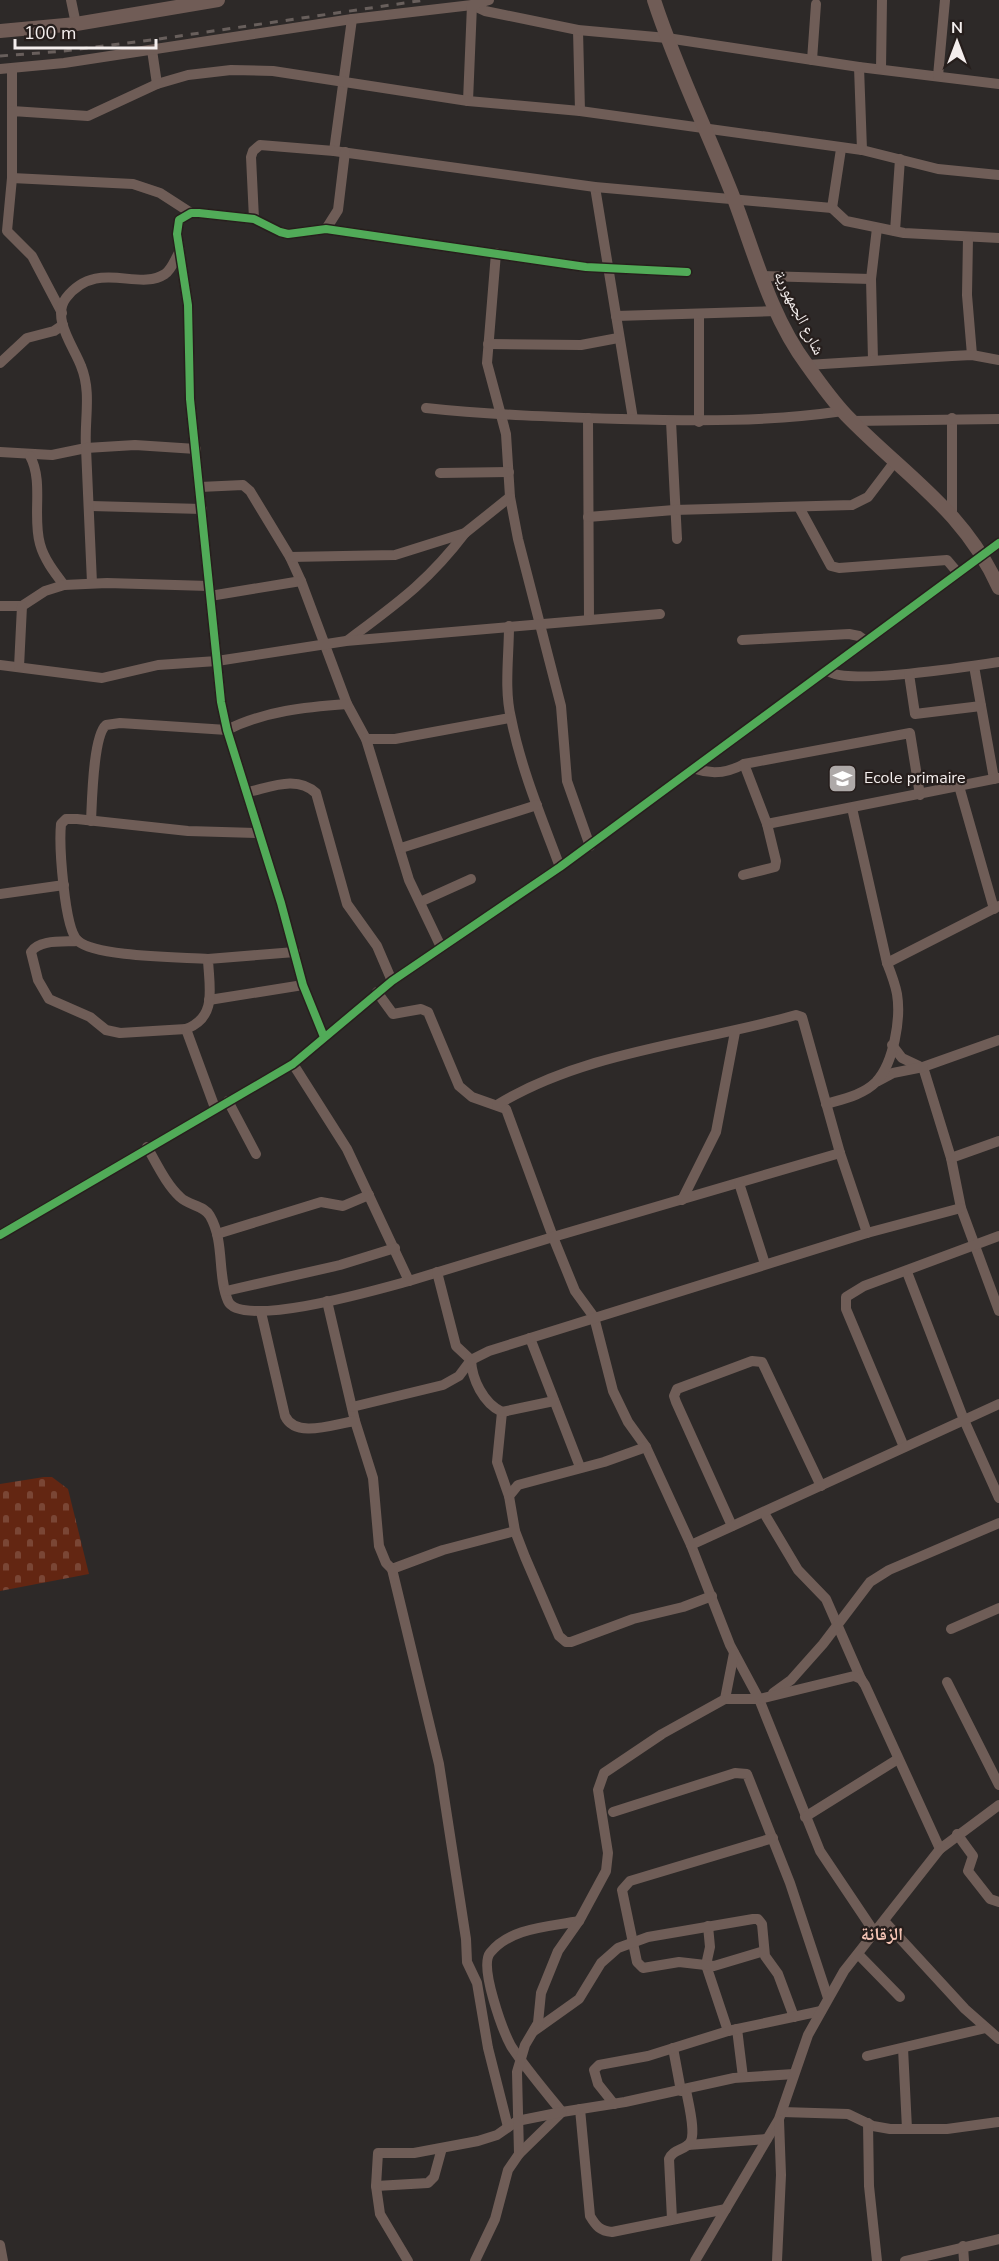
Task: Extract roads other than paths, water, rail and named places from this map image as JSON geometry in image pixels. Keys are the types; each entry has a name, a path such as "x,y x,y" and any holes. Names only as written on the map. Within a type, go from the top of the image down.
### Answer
{"main road":[{"path":"0,30 76,24 218,0"},
{"name":"شارع الجمهورية","path":"654,0 667,38 734,199 762,276 777,311 807,365 848,416 952,514 984,556 999,588"}],"street":[{"path":"71,0 76,24"},
{"path":"0,69 152,50 352,19 472,5 489,0"},
{"path":"881,69 882,0"},
{"path":"938,76 945,0"},
{"path":"812,60 816,4"},
{"path":"472,5 485,11 578,30 667,38 860,67 999,84"},
{"path":"468,101 472,5"},
{"path":"326,229 338,210 344,82 352,19"},
{"path":"578,30 580,111"},
{"path":"152,50 157,84"},
{"path":"860,67 862,150"},
{"path":"12,69 12,178 7,231 32,256 62,313 63,325 87,384 86,448 91,506 92,583"},
{"path":"12,111 92,115 157,84 188,75 231,70 273,71 468,101 580,111 862,150 938,169 999,175"},
{"path":"254,219 251,163 256,148 274,146 340,152 595,188 832,208 846,221 877,228 968,238 999,238"},
{"path":"832,208 841,148"},
{"path":"895,231 900,159"},
{"path":"12,178 133,184 160,193 190,213 254,219 280,232 306,233 326,229 586,267 609,266 687,272"},
{"path":"595,188 633,419"},
{"path":"190,213 183,217 177,226 188,305 190,399 217,661 227,730 248,792 303,985 324,1037"},
{"path":"873,360 871,279 877,228"},
{"path":"968,238 967,295 972,355"},
{"path":"62,313 67,298 86,284 105,276 156,278 170,269 180,251"},
{"path":"496,254 487,363 507,434 510,497 518,539 561,706 567,781 574,809 590,846"},
{"path":"762,276 871,279"},
{"path":"616,316 777,311"},
{"path":"699,314 699,422"},
{"path":"0,363 27,338 54,331 63,325"},
{"path":"488,344 558,346 618,338"},
{"path":"807,365 972,355 999,360"},
{"path":"426,408 502,416 699,422 848,416 999,419"},
{"path":"588,418 589,620"},
{"path":"952,418 952,514"},
{"path":"671,421 677,539"},
{"path":"0,452 30,456 69,453 86,448 135,445 196,449"},
{"path":"30,456 36,471 39,543 45,558 64,585"},
{"path":"588,518 674,510 861,503 896,460"},
{"path":"440,473 509,472"},
{"path":"200,487 243,484 250,491 290,557 327,644 347,704 366,739 409,880 441,947"},
{"path":"346,641 414,591 437,569 465,533 510,497"},
{"path":"91,506 202,509"},
{"path":"798,507 831,566 839,568 946,560 958,573"},
{"path":"290,557 395,555 465,533"},
{"path":"0,1235 147,1147 293,1064 377,992 590,846 999,543"},
{"path":"0,606 22,606 45,591 64,585 92,583 210,591 301,581"},
{"path":"19,667 22,606"},
{"path":"0,665 102,678 158,665 217,661 346,641 660,614"},
{"path":"509,626 510,718 537,805 560,867"},
{"path":"742,640 849,634 859,636 866,641"},
{"path":"829,671 842,677 909,674 999,663"},
{"path":"766,824 997,778 974,666"},
{"path":"909,674 915,714 909,725 920,795"},
{"path":"91,821 95,769 104,726 120,723 227,730 241,723 302,707 347,704"},
{"path":"915,714 981,706"},
{"path":"366,739 395,739 510,718"},
{"path":"696,769 708,773 723,772 744,764 910,733"},
{"path":"743,875 775,867 776,861 766,824 744,764"},
{"path":"248,792 294,783 304,785 316,793 347,904 378,946 392,981"},
{"path":"887,963 996,907 959,786"},
{"path":"401,848 537,805"},
{"path":"852,808 887,963 897,995 888,1062 875,1082"},
{"path":"78,941 71,928 64,885 59,850 61,824 71,819 188,831 258,833"},
{"path":"420,902 471,879"},
{"path":"0,894 64,885"},
{"path":"208,959 209,1000 204,1019 186,1029 110,1032 90,1017 49,999 38,980 31,952 33,948 44,944 78,941 102,951 208,959 295,952"},
{"path":"209,1000 303,985"},
{"path":"377,992 393,1014 421,1009 428,1012 459,1086 472,1097 497,1105 508,1112 575,1291 594,1317 613,1391 628,1422 646,1447 691,1545 734,1653 763,1698 805,1817 833,1874 875,1933"},
{"path":"497,1105 526,1087 659,1046 735,1032 796,1015 802,1017 840,1153 867,1233"},
{"path":"186,1029 215,1108"},
{"path":"682,1200 716,1132 735,1032"},
{"path":"826,1104 851,1097 893,1073 922,1067 999,1040"},
{"path":"892,1045 902,1058 922,1067 951,1158 961,1208 999,1311"},
{"path":"293,1064 347,1149 409,1281"},
{"path":"228,1101 256,1154"},
{"path":"951,1158 999,1141"},
{"path":"147,1147 176,1193 186,1202 207,1212 217,1234 226,1291 232,1306 246,1312 261,1312 327,1301 409,1281 840,1153"},
{"path":"739,1184 765,1264"},
{"path":"217,1234 321,1202 343,1206 369,1195"},
{"path":"352,1407 443,1385 459,1376 471,1360 594,1317 867,1233 961,1208"},
{"path":"904,1447 845,1302 851,1292 999,1236"},
{"path":"226,1291 304,1271 340,1265 395,1248"},
{"path":"436,1272 456,1346 471,1360 476,1384 490,1402 502,1412"},
{"path":"907,1272 964,1420 999,1498"},
{"path":"327,1301 355,1421 375,1490 379,1546 386,1563 392,1569 439,1764 466,1939 467,1962 477,1983 488,2048 519,2154"},
{"path":"261,1312 285,1416 290,1424 300,1429 355,1421"},
{"path":"530,1338 580,1467"},
{"path":"732,1526 676,1402 674,1396 677,1389 752,1361 762,1362 821,1486"},
{"path":"502,1412 554,1401"},
{"path":"691,1545 999,1404"},
{"path":"502,1412 497,1462 509,1496 515,1531 559,1636 566,1642 712,1596"},
{"path":"509,1496 518,1485 604,1462 646,1447"},
{"path":"764,1513 798,1570 826,1599 940,1850"},
{"path":"763,1698 791,1680 839,1624 858,1594 870,1582 888,1570 999,1523"},
{"path":"392,1569 442,1550 515,1531"},
{"path":"951,1629 999,1608"},
{"path":"725,1699 734,1653"},
{"path":"512,2124 520,2058 539,2017 541,1993 552,1963 579,1921 606,1871 608,1853 598,1790 604,1773 662,1734 725,1699 763,1698 846,1676 861,1679"},
{"path":"947,1682 999,1785"},
{"path":"805,1817 898,1759"},
{"path":"613,1812 743,1772 750,1777 828,1998"},
{"path":"695,2261 781,2116 794,2074 828,1998 858,1954 940,1850 957,1834 999,1805"},
{"path":"957,1834 973,1857 968,1871 990,1899 998,1903"},
{"path":"764,1951 723,1964 680,1962 643,1968 637,1962 622,1890 626,1883 773,1838"},
{"path":"533,2031 579,1999 601,1963 611,1952 634,1942 708,1926 758,1919 762,1924 764,1951 778,1974 794,2017"},
{"path":"562,2112 520,2058 505,2032 490,1986 487,1957 512,1936 579,1921"},
{"path":"885,1922 965,2009 999,2039"},
{"path":"708,1926 710,1947 706,1965 732,2030 743,2077"},
{"path":"858,1954 900,1997"},
{"path":"614,2104 594,2078 594,2070 599,2065 631,2061 732,2030 821,2011"},
{"path":"867,2056 986,2028"},
{"path":"673,2048 693,2134 688,2145"},
{"path":"903,2048 907,2128"},
{"path":"408,2261 382,2221 376,2186 376,2158 379,2152 414,2153 442,2148 489,2138 512,2124 562,2112 614,2104 743,2077 794,2074"},
{"path":"580,2109 591,2216 596,2226 604,2231 612,2232 726,2209"},
{"path":"476,2261 495,2219 508,2170 519,2154 562,2112"},
{"path":"781,2116 848,2114 881,2128 947,2129 998,2122"},
{"path":"999,2115 999,2135"},
{"path":"777,2261 781,2116"},
{"path":"868,2123 869,2186 878,2261"},
{"path":"672,2220 669,2159 672,2154 688,2145 767,2139"},
{"path":"376,2186 428,2183 434,2177 442,2148"},
{"path":"905,2261 999,2239"},
{"path":"0,2245 3,2261"},
{"path":"963,2246 964,2261"}],"railway":[{"path":"0,56 152,40 425,0"}],"place":[{"name":"Ecole primaire","path":"843,778"}],"district":[{"name":"الزقانة","path":"882,1934"}]}
